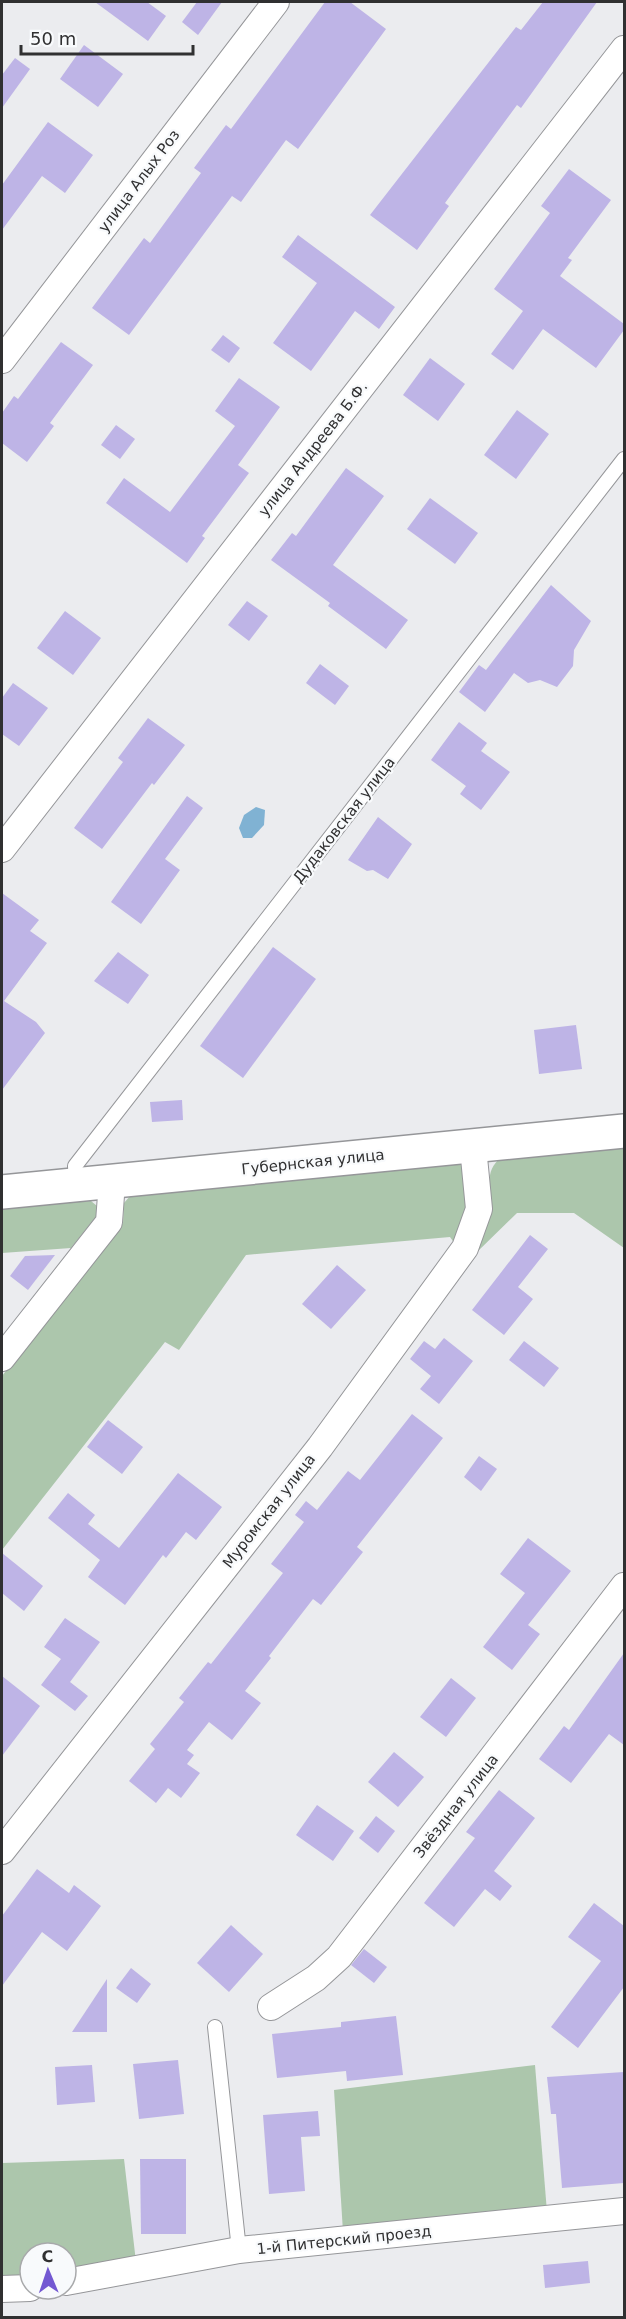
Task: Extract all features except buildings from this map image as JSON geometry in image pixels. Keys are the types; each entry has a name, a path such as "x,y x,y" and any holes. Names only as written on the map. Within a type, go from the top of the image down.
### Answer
{"street":[{"name":"улица Алых Роз","path":"2,360 276,2"},
{"name":"улица Андреева Б.Ф.","path":"2,849 624,49"},
{"name":"Губернская улица","path":"2,1192 624,1131"},
{"name":"Муромская улица","path":"2,1851 320,1447 465,1248 479,1209 473,1147"},
{"path":"2,1358 109,1222 112,1182"},
{"name":"Звёздная улица","path":"270,2007 316,1978 339,1957 624,1586"},
{"name":"1-й Питерский проезд","path":"78,2280 239,2250 624,2211"},
{"path":"2,2289 18,2288"}],"lane":[{"name":"Дудаковская улица","path":"76,1186 75,1166 624,459"},
{"path":"215,2027 239,2250"}],"green space":[{"path":"624,1144 624,1248 574,1213 517,1213 476,1253 490,1208 490,1174 502,1156"},
{"path":"457,1163 464,1167 469,1209 455,1244 450,1237 246,1255 179,1350 165,1342 2,1550 2,1376 123,1223 124,1203 130,1196"},
{"path":"91,1201 97,1206 98,1214 71,1248 2,1253 2,1207"},
{"path":"535,2065 547,2212 343,2232 334,2090"},
{"path":"124,2159 136,2262 78,2270 78,2241 18,2241 18,2278 2,2279 2,2163"}],"water":[{"path":"256,807 265,810 264,825 252,838 243,838 239,828 244,815"}]}
